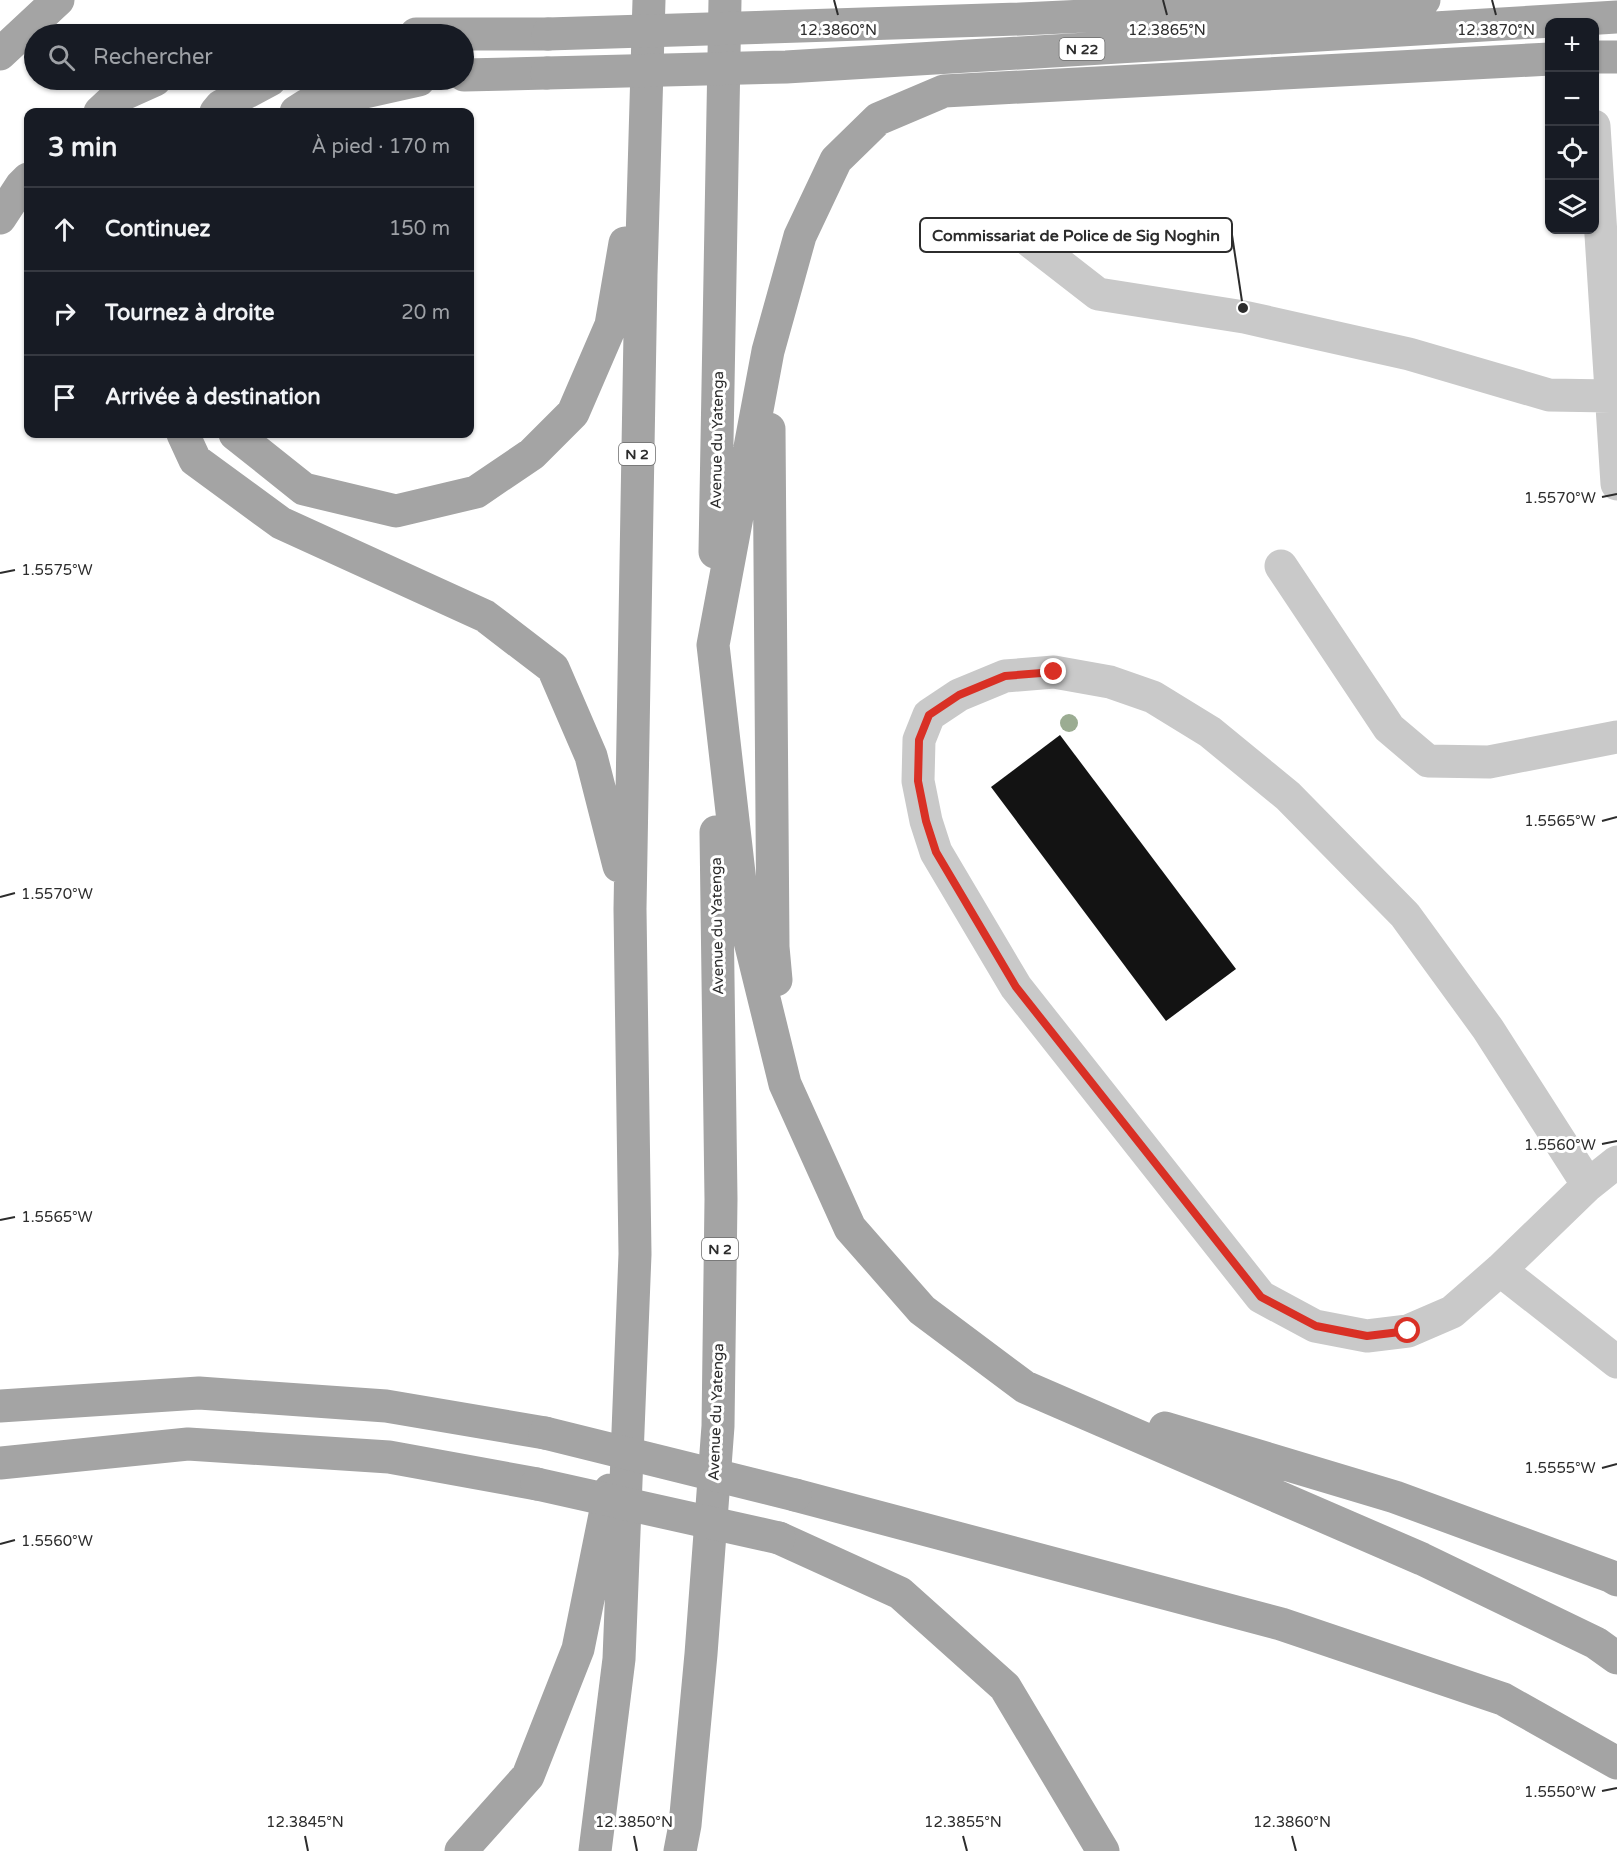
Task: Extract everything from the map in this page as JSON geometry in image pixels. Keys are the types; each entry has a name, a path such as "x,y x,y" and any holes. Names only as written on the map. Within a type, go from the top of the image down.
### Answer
{"main road":[{"path":"32,24 58,0"},
{"name":"N 2","path":"595,1851 619,1659 635,1254 630,909 640,286 649,0"},
{"name":"Avenue du Yatenga","path":"680,1851 685,1825 701,1654 718,1426 721,1198 713,645 725,0"},
{"name":"N 22","path":"474,34 548,34 1021,19 1424,0"},
{"name":"N 22","path":"474,75 786,67 1617,17"},
{"path":"0,54 24,32"},
{"path":"1599,57 1617,57"},
{"path":"1545,59 944,91 878,119 836,160 800,236 768,351 713,645 744,917 785,1084 850,1228 922,1310 1025,1387 1422,1559 1596,1643 1617,1658"},
{"path":"105,108 116,98 133,90"},
{"path":"219,108 251,90"},
{"path":"302,108 374,90"},
{"path":"240,438 304,489 396,512 476,492 532,454 573,413 611,325 645,123"},
{"path":"0,218 24,183"},
{"path":"768,351 773,947 785,1084"},
{"path":"185,438 195,460 281,523 485,616 553,668 591,756 630,909"},
{"path":"1025,1387 1395,1497 1617,1580"},
{"path":"460,1851 528,1776 578,1649 630,1391"},
{"path":"0,1406 199,1393 386,1406 545,1433 795,1495 1292,1628 1503,1699 1617,1763"},
{"path":"0,1463 188,1444 389,1457 537,1484 779,1538 900,1593 1005,1687 1103,1851"}],"street":[{"path":"1590,18 1591,0"},
{"path":"1597,180 1617,484"},
{"path":"1031,242 1098,294 1244,317 1398,351 1550,395 1611,396"},
{"path":"1281,566 1389,728 1428,761 1489,762 1617,737"},
{"path":"1588,1185 1488,1029 1405,915 1288,796 1210,732 1153,698 1110,682 1054,672 1005,676 959,695 929,715 919,740 918,781 926,821 936,852 1016,987 1261,1297 1316,1326 1367,1336 1408,1331 1452,1312 1500,1270 1588,1185 1617,1162"},
{"path":"1500,1270 1617,1362"}],"building":[{"path":"1060,735 1236,969 1166,1021 991,787"}],"place":[{"name":"Commissariat de Police de Sig Noghin","path":"1243,308"}],"route":[{"path":"1054,672 1005,676 959,695 929,715 919,740 918,781 926,821 936,852 1016,987 1261,1297 1316,1326 1367,1336 1408,1331"}]}
